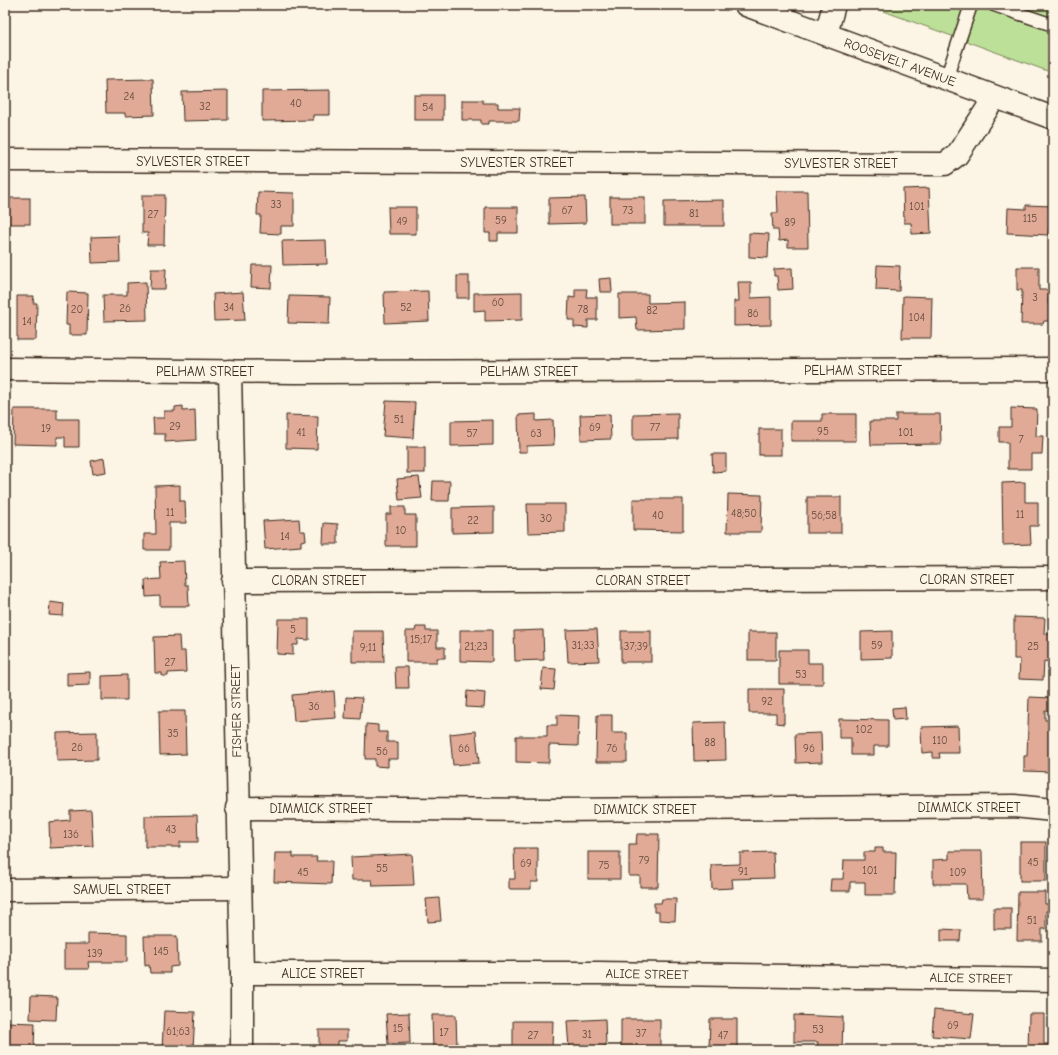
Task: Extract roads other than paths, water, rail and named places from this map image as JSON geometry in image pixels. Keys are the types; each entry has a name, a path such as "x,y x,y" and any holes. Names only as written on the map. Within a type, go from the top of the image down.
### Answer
{"street":[{"path":"826,34 834,5"},
{"name":"ROOSEVELT AVENUE","path":"757,7 1053,118"},
{"name":"SYLVESTER STREET","path":"5,160 945,164 957,155 995,97"},
{"name":"PELHAM STREET","path":"5,369 230,371 1053,369"},
{"name":"FISHER STREET","path":"230,371 237,808 242,974 242,1050"},
{"name":"CLORAN STREET","path":"233,580 1053,578"},
{"name":"DIMMICK STREET","path":"237,808 557,810 1014,806 1053,810"},
{"name":"SAMUEL STREET","path":"5,890 239,888"},
{"name":"ALICE STREET","path":"242,974 599,973 1053,980"}],"lane":[{"path":"946,79 971,5"},
{"path":"994,5 1053,25"}]}
